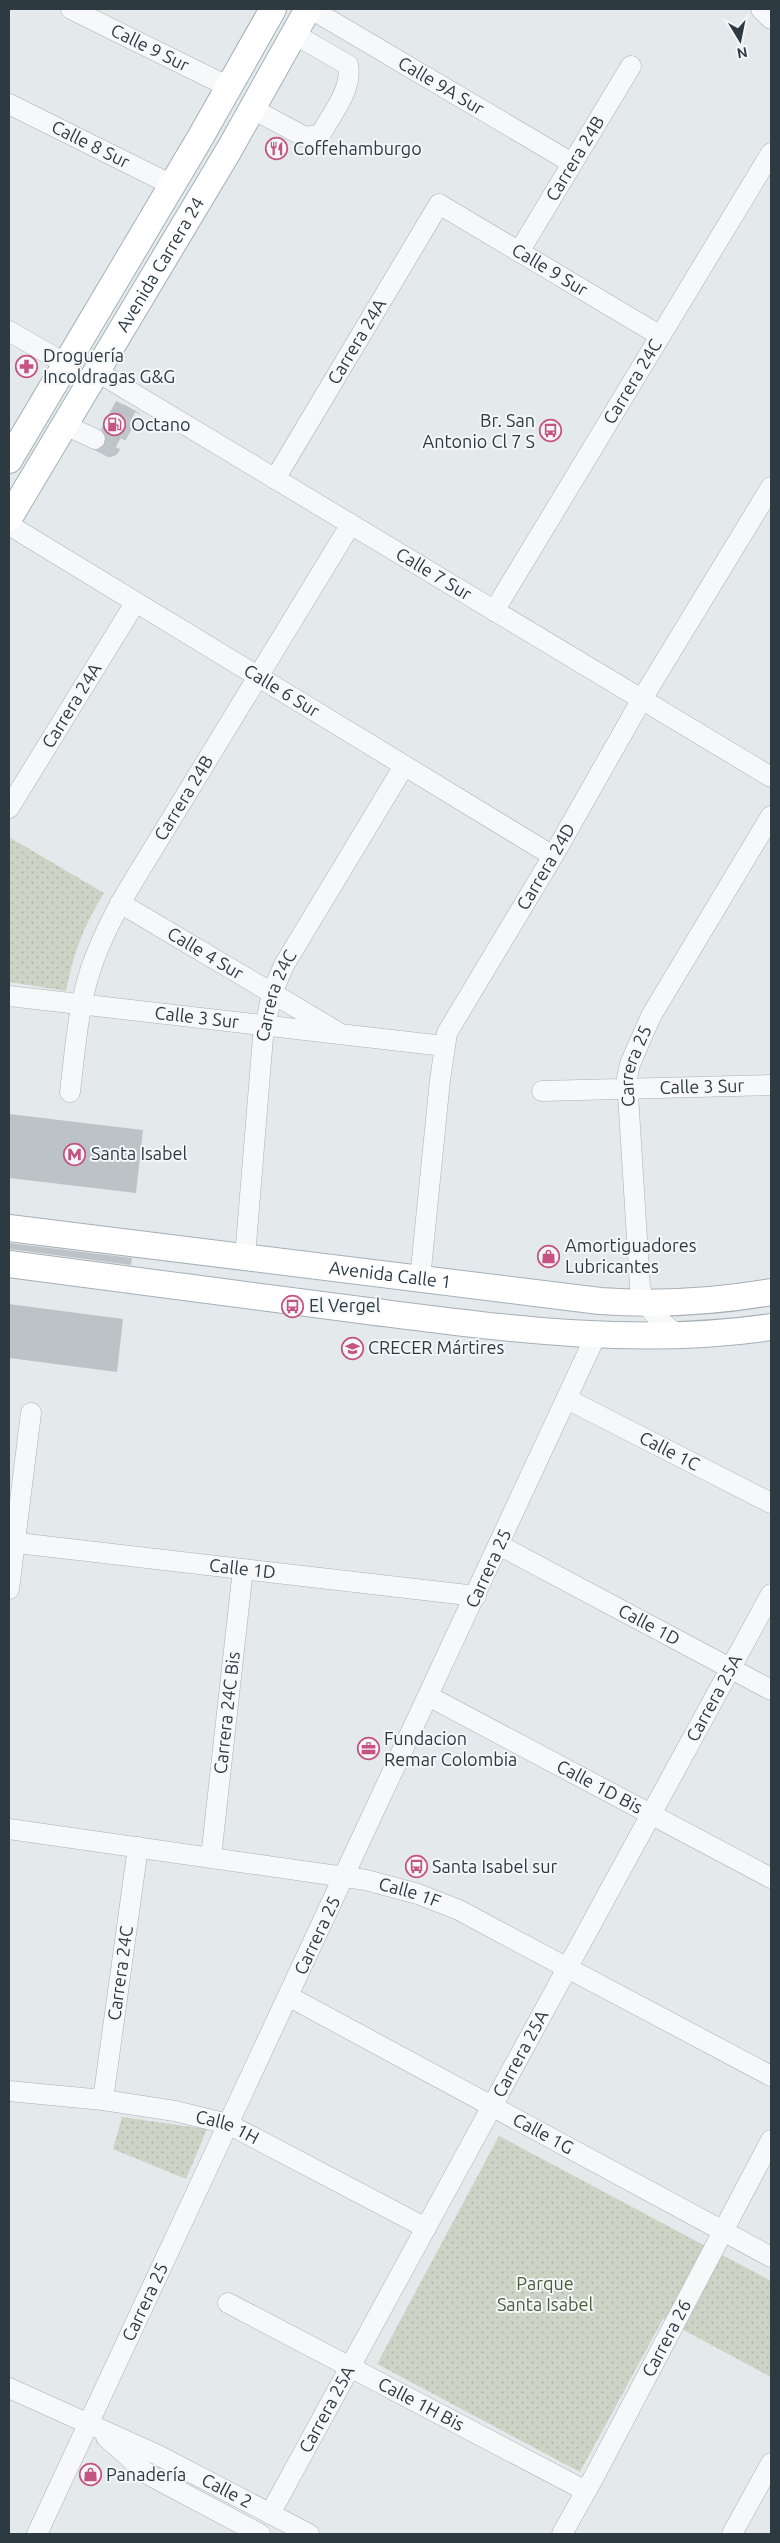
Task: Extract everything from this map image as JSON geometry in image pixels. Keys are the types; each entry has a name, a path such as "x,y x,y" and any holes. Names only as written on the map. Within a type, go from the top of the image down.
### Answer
{"main road":[{"name":"Avenida Carrera 24","path":"9,460 172,185 273,9"},
{"name":"Avenida Carrera 24","path":"9,518 83,437 96,371 253,109 294,34 310,9"},
{"name":"Avenida Calle 1","path":"9,1228 600,1301 646,1303 703,1301 771,1292"},
{"path":"9,1264 446,1321 596,1336 680,1336 771,1327"}],"street":[{"name":"Calle 9A Sur","path":"310,9 572,163"},
{"path":"761,9 771,19"},
{"name":"Calle 9 Sur","path":"80,11 229,87"},
{"path":"253,109 305,137 321,134 347,87 350,76 348,65 294,34"},
{"name":"Carrera 24B","path":"519,252 631,66"},
{"name":"Calle 8 Sur","path":"9,104 172,185"},
{"name":"Carrera 24C","path":"494,611 771,153"},
{"name":"Calle 9 Sur","path":"439,204 659,336"},
{"name":"Carrera 24A","path":"275,479 439,204"},
{"path":"9,331 66,364"},
{"name":"Calle 7 Sur","path":"96,371 135,404 275,479 771,777"},
{"name":"Carrera 24D","path":"420,1278 444,1046 453,1020 553,856 642,699 771,487"},
{"name":"Carrera 24B","path":"70,1092 82,1005 91,969 120,903 350,524"},
{"name":"Calle 6 Sur","path":"9,525 553,856"},
{"name":"Carrera 24A","path":"9,808 135,603"},
{"name":"Carrera 24C","path":"245,1257 265,1025 272,992 284,965 404,766"},
{"name":"Carrera 25","path":"680,1336 664,1324 646,1303 640,1287 626,1089 630,1064 651,1016 771,816"},
{"name":"Calle 4 Sur","path":"120,903 341,1034"},
{"name":"Calle 3 Sur","path":"9,996 444,1046"},
{"name":"Calle 3 Sur","path":"542,1091 771,1085"},
{"name":"Carrera 25","path":"37,2534 288,1996 347,1877 596,1336"},
{"name":"Calle 1C","path":"567,1399 771,1502"},
{"path":"9,1589 12,1543 31,1413"},
{"name":"Calle 1D","path":"12,1543 476,1596"},
{"name":"Calle 1D","path":"499,1546 771,1690"},
{"name":"Carrera 24C Bis","path":"211,1858 243,1569"},
{"name":"Carrera 25A","path":"270,2514 771,1594"},
{"name":"Calle 1D Bis","path":"430,1697 771,1878"},
{"name":"Calle 1F","path":"9,1829 347,1877 397,1888 436,1901 568,1968 771,2076"},
{"name":"Carrera 24C","path":"102,2100 138,1847"},
{"name":"Calle 1G","path":"288,1996 771,2257"},
{"name":"Calle 1H","path":"9,2091 102,2100 175,2111 228,2124 426,2228"},
{"name":"Carrera 26","path":"562,2534 771,2140"},
{"name":"Calle 1H Bis","path":"228,2303 586,2491"},
{"name":"Calle 2","path":"9,2388 158,2455 309,2534"},
{"name":"Calle 2","path":"89,2423 149,2475 260,2534"},
{"path":"732,2534 771,2463"}],"green space":[{"path":"9,837 104,893 90,917 80,940 66,991 9,982"},
{"path":"122,2117 207,2129 186,2179 113,2149"},
{"name":"Parque Santa Isabel","path":"499,2136 771,2281 771,2377 663,2319 580,2472 377,2364"}],"building":[{"name":"Octano","path":"116,401 136,411 110,457 97,450 106,444 107,437 101,429"},
{"name":"Santa Isabel","path":"9,1114 143,1130 136,1193 9,1178"},
{"path":"9,1243 132,1258 131,1265 9,1249"},
{"path":"9,1304 123,1319 117,1372 9,1358"}],"tunnel":[{"path":"95,439 110,447 132,409"}],"place":[{"name":"Coffehamburgo","path":"277,149"},
{"name":"Droguería Incoldragas G&G","path":"27,366"},
{"name":"Octano","path":"115,425"},
{"name":"Br. San Antonio Cl 7 S","path":"551,431"},
{"name":"Santa Isabel","path":"75,1154"},
{"name":"Amortiguadores Lubricantes","path":"549,1256"},
{"name":"El Vergel","path":"293,1306"},
{"name":"CRECER Mártires","path":"352,1348"},
{"name":"Fundacion Remar Colombia","path":"368,1749"},
{"name":"Santa Isabel sur","path":"416,1867"},
{"name":"Panadería","path":"90,2475"}]}
